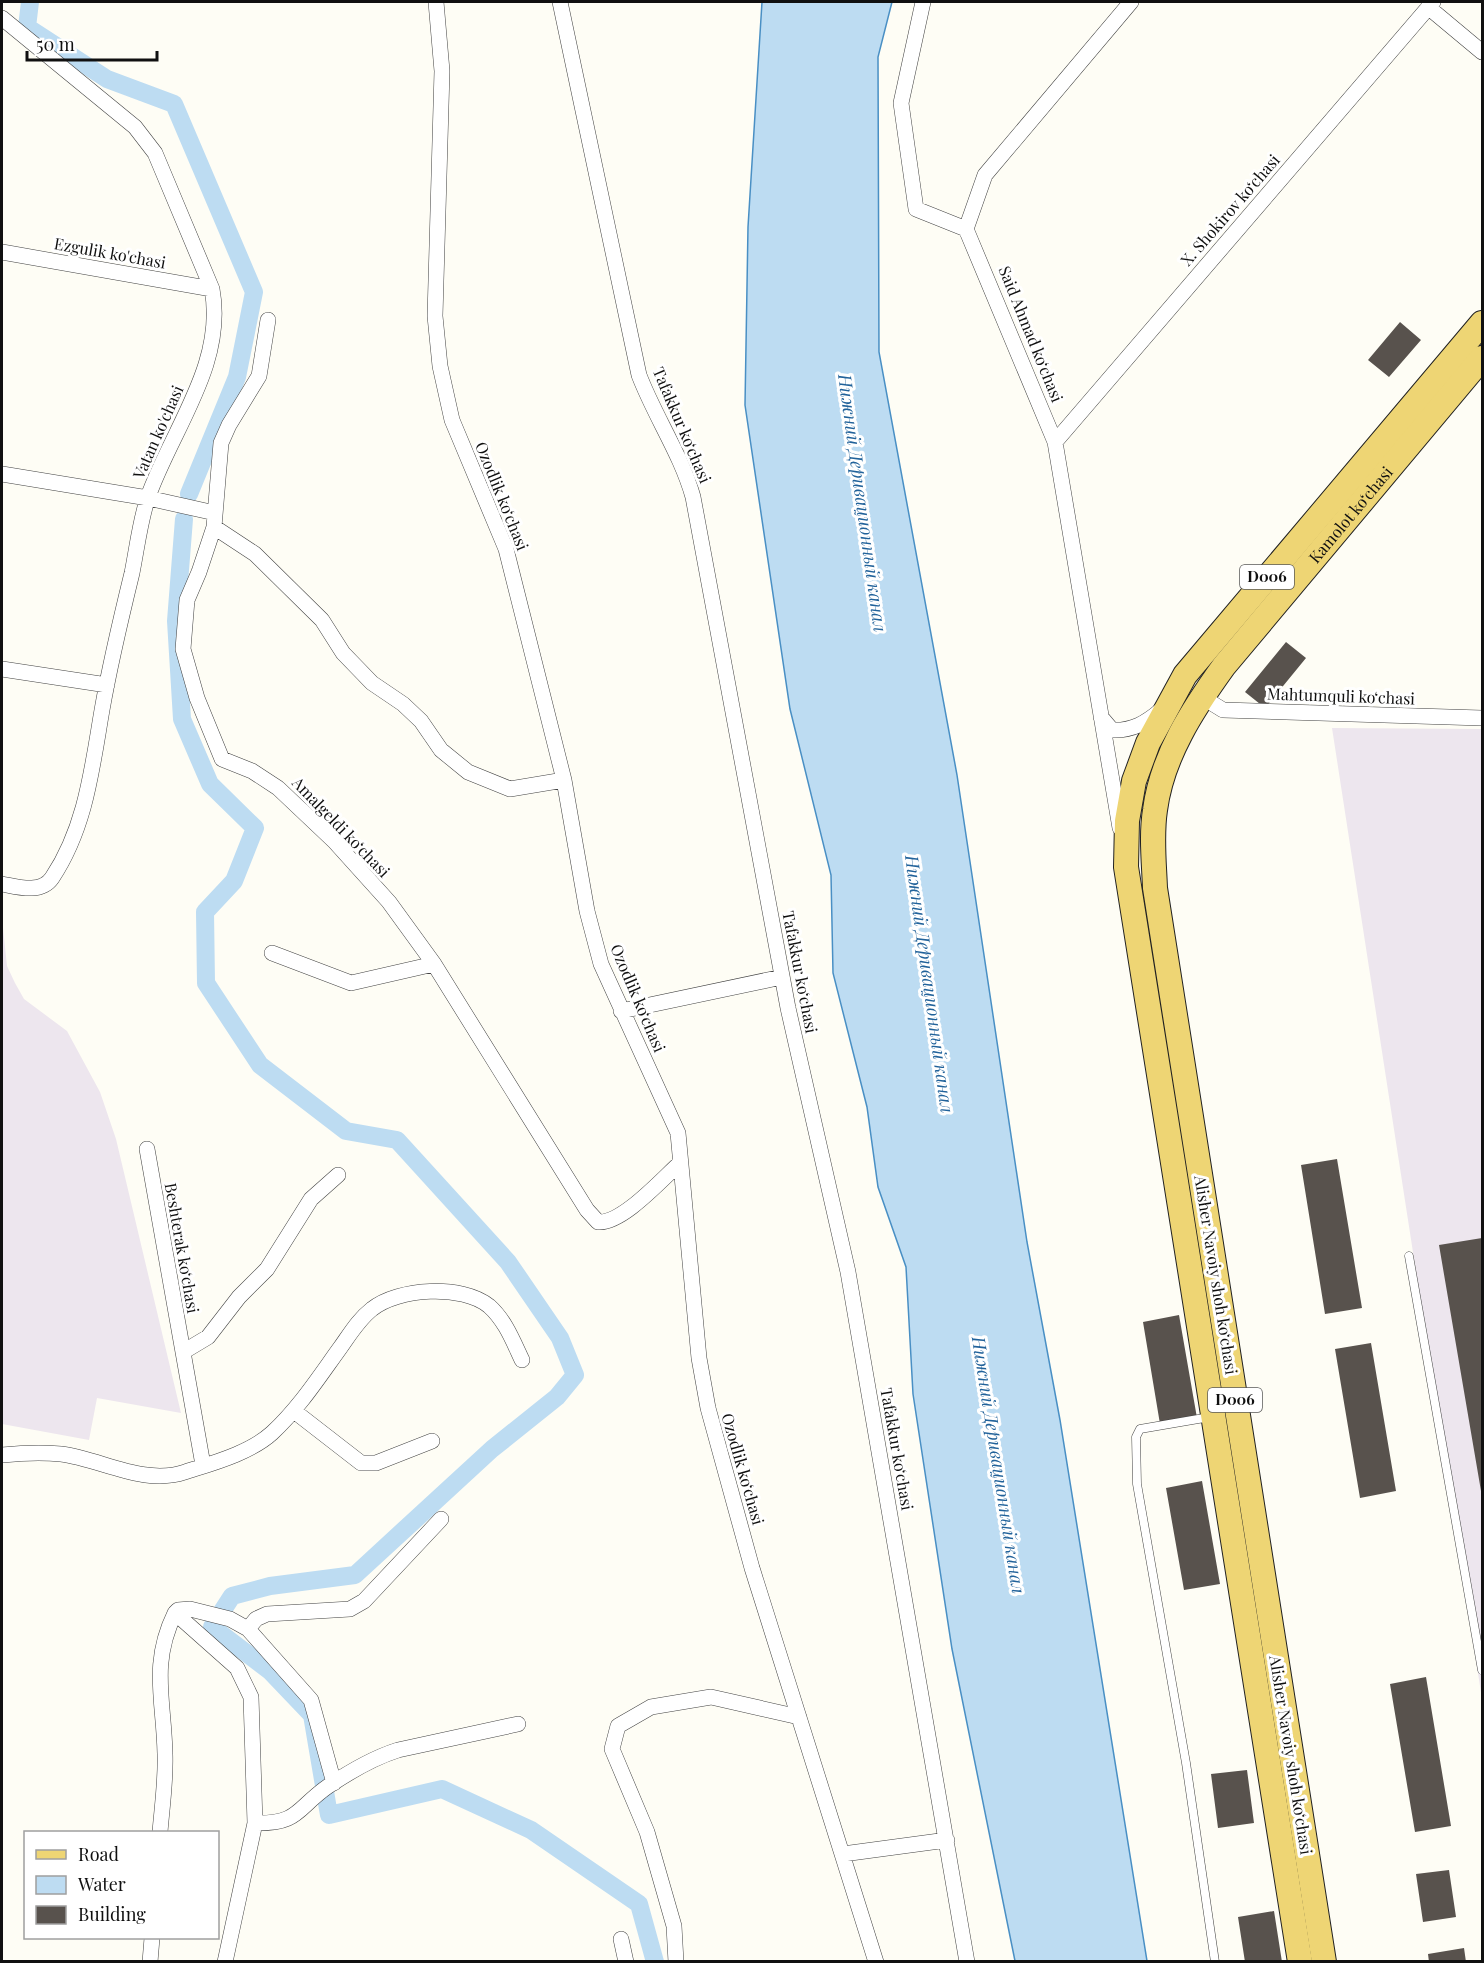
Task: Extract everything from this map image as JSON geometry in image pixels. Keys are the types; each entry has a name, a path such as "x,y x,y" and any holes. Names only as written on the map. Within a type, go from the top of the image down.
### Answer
{"main road":[{"name":"D006","path":"1126,867 1127,821 1134,781 1167,704 1200,657 1482,323"},
{"name":"Kamolot ko‘chasi","path":"1153,837 1161,783 1174,748 1202,697 1224,666 1482,357"},
{"name":"Alisher Navoiy shoh koʻchasi","path":"1153,837 1155,888 1324,1962"},
{"name":"Alisher Navoiy shoh koʻchasi","path":"1126,867 1300,1962"},
{"path":"1226,1500 1251,1496"}],"street":[{"name":"Ozodlik ko‘chasi","path":"436,2 442,71 435,316 440,366 452,420 506,549 564,780 587,910 601,964 678,1133 699,1358 708,1408 752,1568 876,1962"},
{"name":"Tafakkur ko‘chasi","path":"560,2 639,375 649,402 687,477 693,497 782,977 848,1272 967,1962"},
{"path":"923,2 901,103 916,209 966,229 985,175 1131,2"},
{"path":"1430,4 1482,52"},
{"name":"X. Shokirov ko‘chasi","path":"1055,442 1430,4"},
{"name":"Vatan ko'chasi","path":"2,18 135,127 147,141 155,153 212,289 215,325 203,374 148,498 107,685 86,807 51,880 39,887 26,889 2,884"},
{"name":"Said Ahmad ko‘chasi","path":"966,229 1055,442 1126,867"},
{"name":"Ezgulik ko'chasi","path":"2,252 212,289"},
{"name":"Amalgeldi ko‘chasi","path":"268,320 259,376 229,425 221,443 214,520 199,572 187,600 182,629 186,663 217,750 231,765 267,780 314,821 389,902 434,964 587,1210 598,1222 608,1223 631,1208 681,1163"},
{"path":"2,474 148,498 214,520 255,554 322,620 343,652 372,683 403,704 421,721 441,750 468,772 510,789 564,780"},
{"path":"2,669 107,685"},
{"name":"Mahtumquli ko‘chasi","path":"1202,697 1224,710 1482,718"},
{"path":"1101,717 1112,730 1126,730 1147,722 1167,704"},
{"path":"272,952 351,983 434,964"},
{"path":"621,1011 782,977"},
{"name":"Beshterak ko‘chasi","path":"147,1149 203,1465"},
{"name":"Beshterak ko‘chasi","path":"183,1352 208,1337 239,1297 267,1269 311,1199 338,1174"},
{"path":"2,1455 62,1454 150,1476 170,1476 252,1446 270,1435 294,1411 358,1323 372,1309 385,1301 414,1293 462,1293 487,1305 506,1326 522,1360"},
{"path":"294,1411 361,1463 376,1463 432,1441"},
{"path":"248,1629 256,1619 267,1614 350,1609 364,1601 441,1519"},
{"path":"160,1831 166,1756 159,1660 166,1632 178,1610 190,1609 230,1618 248,1629 311,1700 334,1783"},
{"path":"175,1613 237,1668 251,1697 255,1823 225,1962"},
{"path":"675,1962 674,1926 650,1842 612,1749 618,1726 651,1707 711,1697 799,1717"},
{"path":"255,1823 274,1823 293,1817 334,1783 380,1756 518,1724"},
{"path":"843,1854 947,1840"},
{"path":"150,1962 152,1939"},
{"path":"621,1939 626,1962"}],"lane":[{"path":"1409,1256 1482,1670"},
{"path":"1213,1416 1140,1429 1136,1437 1137,1484 1186,1762 1215,1962"}],"shaded area":[{"path":"1332,728 1482,729 1482,1699"},
{"path":"2,918 7,966 24,999 67,1031 100,1092 116,1139 181,1413 97,1398 89,1440 2,1424"}],"water":[{"name":"Нижний Деривационный канал","path":"762,2 892,2 878,57 879,352 957,775 1027,1242 1060,1420 1147,1961 1015,1961 952,1649 913,1394 906,1267 878,1187 867,1107 833,973 831,875 790,709 745,405 748,227"}],"building":[{"path":"1400,322 1421,340 1389,377 1368,360"},
{"path":"1286,642 1306,658 1265,708 1245,692"},
{"path":"1337,1159 1362,1308 1325,1314 1301,1165"},
{"path":"1482,1238 1482,1491 1481,1491 1439,1245"},
{"path":"1179,1315 1197,1418 1160,1424 1143,1322"},
{"path":"1371,1343 1396,1491 1360,1498 1335,1349"},
{"path":"1202,1481 1220,1584 1184,1590 1166,1488"},
{"path":"1426,1677 1451,1826 1415,1832 1390,1684"},
{"path":"1247,1770 1254,1823 1218,1828 1211,1774"},
{"path":"1449,1870 1456,1917 1423,1922 1416,1874"},
{"path":"1274,1911 1282,1962 1245,1962 1238,1917"},
{"path":"1464,1948 1466,1962 1429,1962 1428,1954"}],"waterway":[{"path":"30,2 27,27 107,79 174,104 254,292 237,377 189,494"},
{"path":"184,519 176,621 182,719 210,784 255,828 234,881 205,912 206,983 260,1065 346,1131 397,1140 508,1262 560,1338 575,1375 557,1397 492,1449 355,1575 270,1586 232,1596 212,1627 270,1671 312,1715 329,1815 442,1789 531,1830 639,1904 655,1962"}]}
